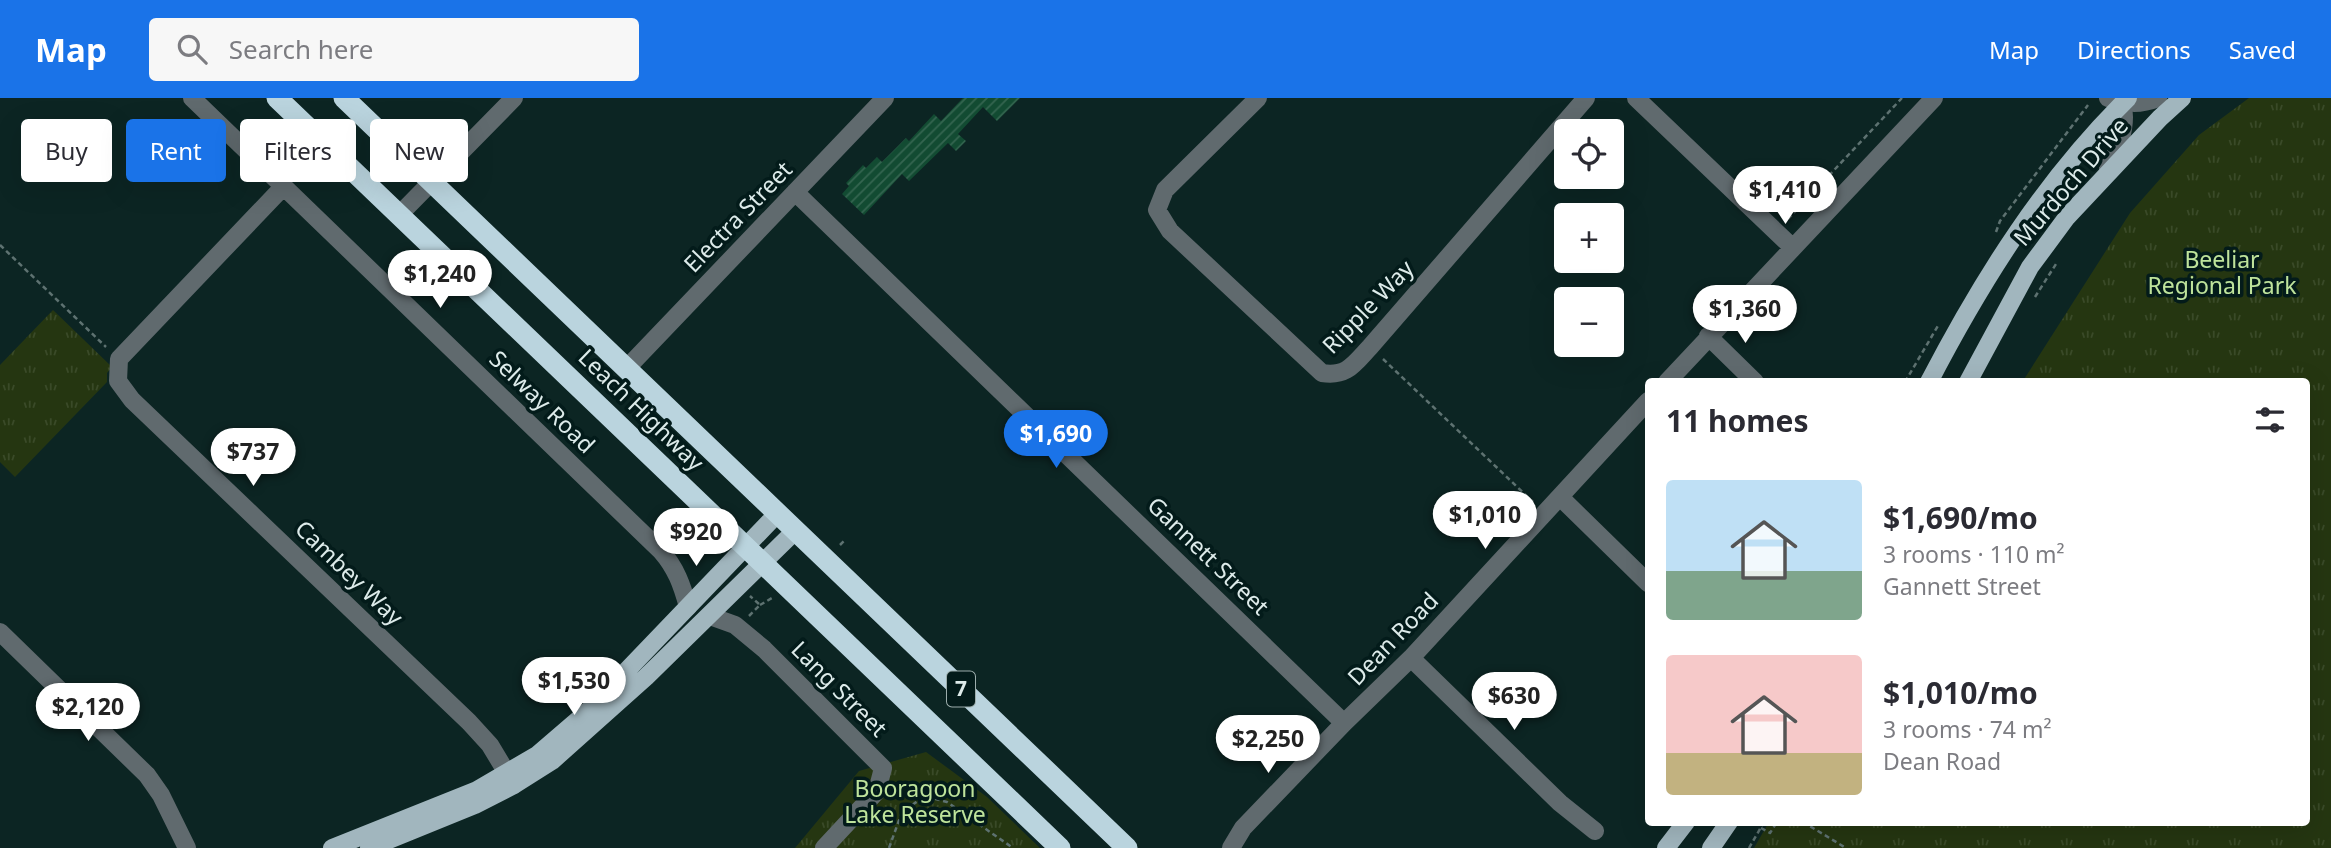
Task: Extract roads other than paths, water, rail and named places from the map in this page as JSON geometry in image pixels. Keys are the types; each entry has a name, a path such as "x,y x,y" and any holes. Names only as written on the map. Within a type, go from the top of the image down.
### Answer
{"highway":[{"name":"Leach Highway","path":"277,98 1060,848"},
{"name":"Leach Highway","path":"344,98 1127,848"}],"main road":[{"name":"Murdoch Drive","path":"1970,378 2030,267 2067,217 2182,98"},
{"name":"Murdoch Drive","path":"1931,378 1959,325 2031,211 2120,99"},
{"path":"511,780 587,712 777,514"},
{"path":"369,848 477,790 511,780 552,761 710,616 794,531"},
{"path":"1667,848 1683,826"},
{"path":"1711,848 1726,826"},
{"path":"332,848 387,839"}],"street":[{"name":"Selway Road","path":"192,98 661,551 675,568 688,607"},
{"path":"399,215 514,98"},
{"name":"Electra Street","path":"626,369 885,98"},
{"name":"Ripple Way","path":"1258,98 1166,190 1157,210 1170,231 1322,373 1337,375 1350,368 1370,346 1586,98"},
{"path":"1636,98 1792,247"},
{"path":"1671,378 1934,98"},
{"path":"2100,181 2120,148 2124,122 2120,99 2142,104 2158,98"},
{"name":"Cambey Way","path":"284,186 119,359 118,381 132,400 469,722 490,745 511,780"},
{"name":"Gannett Street","path":"795,192 1344,723"},
{"path":"1709,337 1751,378"},
{"name":"Dean Road","path":"1231,848 1243,828 1411,658 1645,404"},
{"path":"1560,497 1645,580"},
{"name":"Lang Street","path":"710,616 729,621 764,649 883,768 877,791 824,848"},
{"path":"0,632 147,775 161,794 187,848"},
{"path":"1411,658 1560,803 1595,831"}],"park label":[{"name":"Beeliar Regional Park","path":"2222,273"},
{"name":"Booragoon Lake Reserve","path":"915,802"}]}
